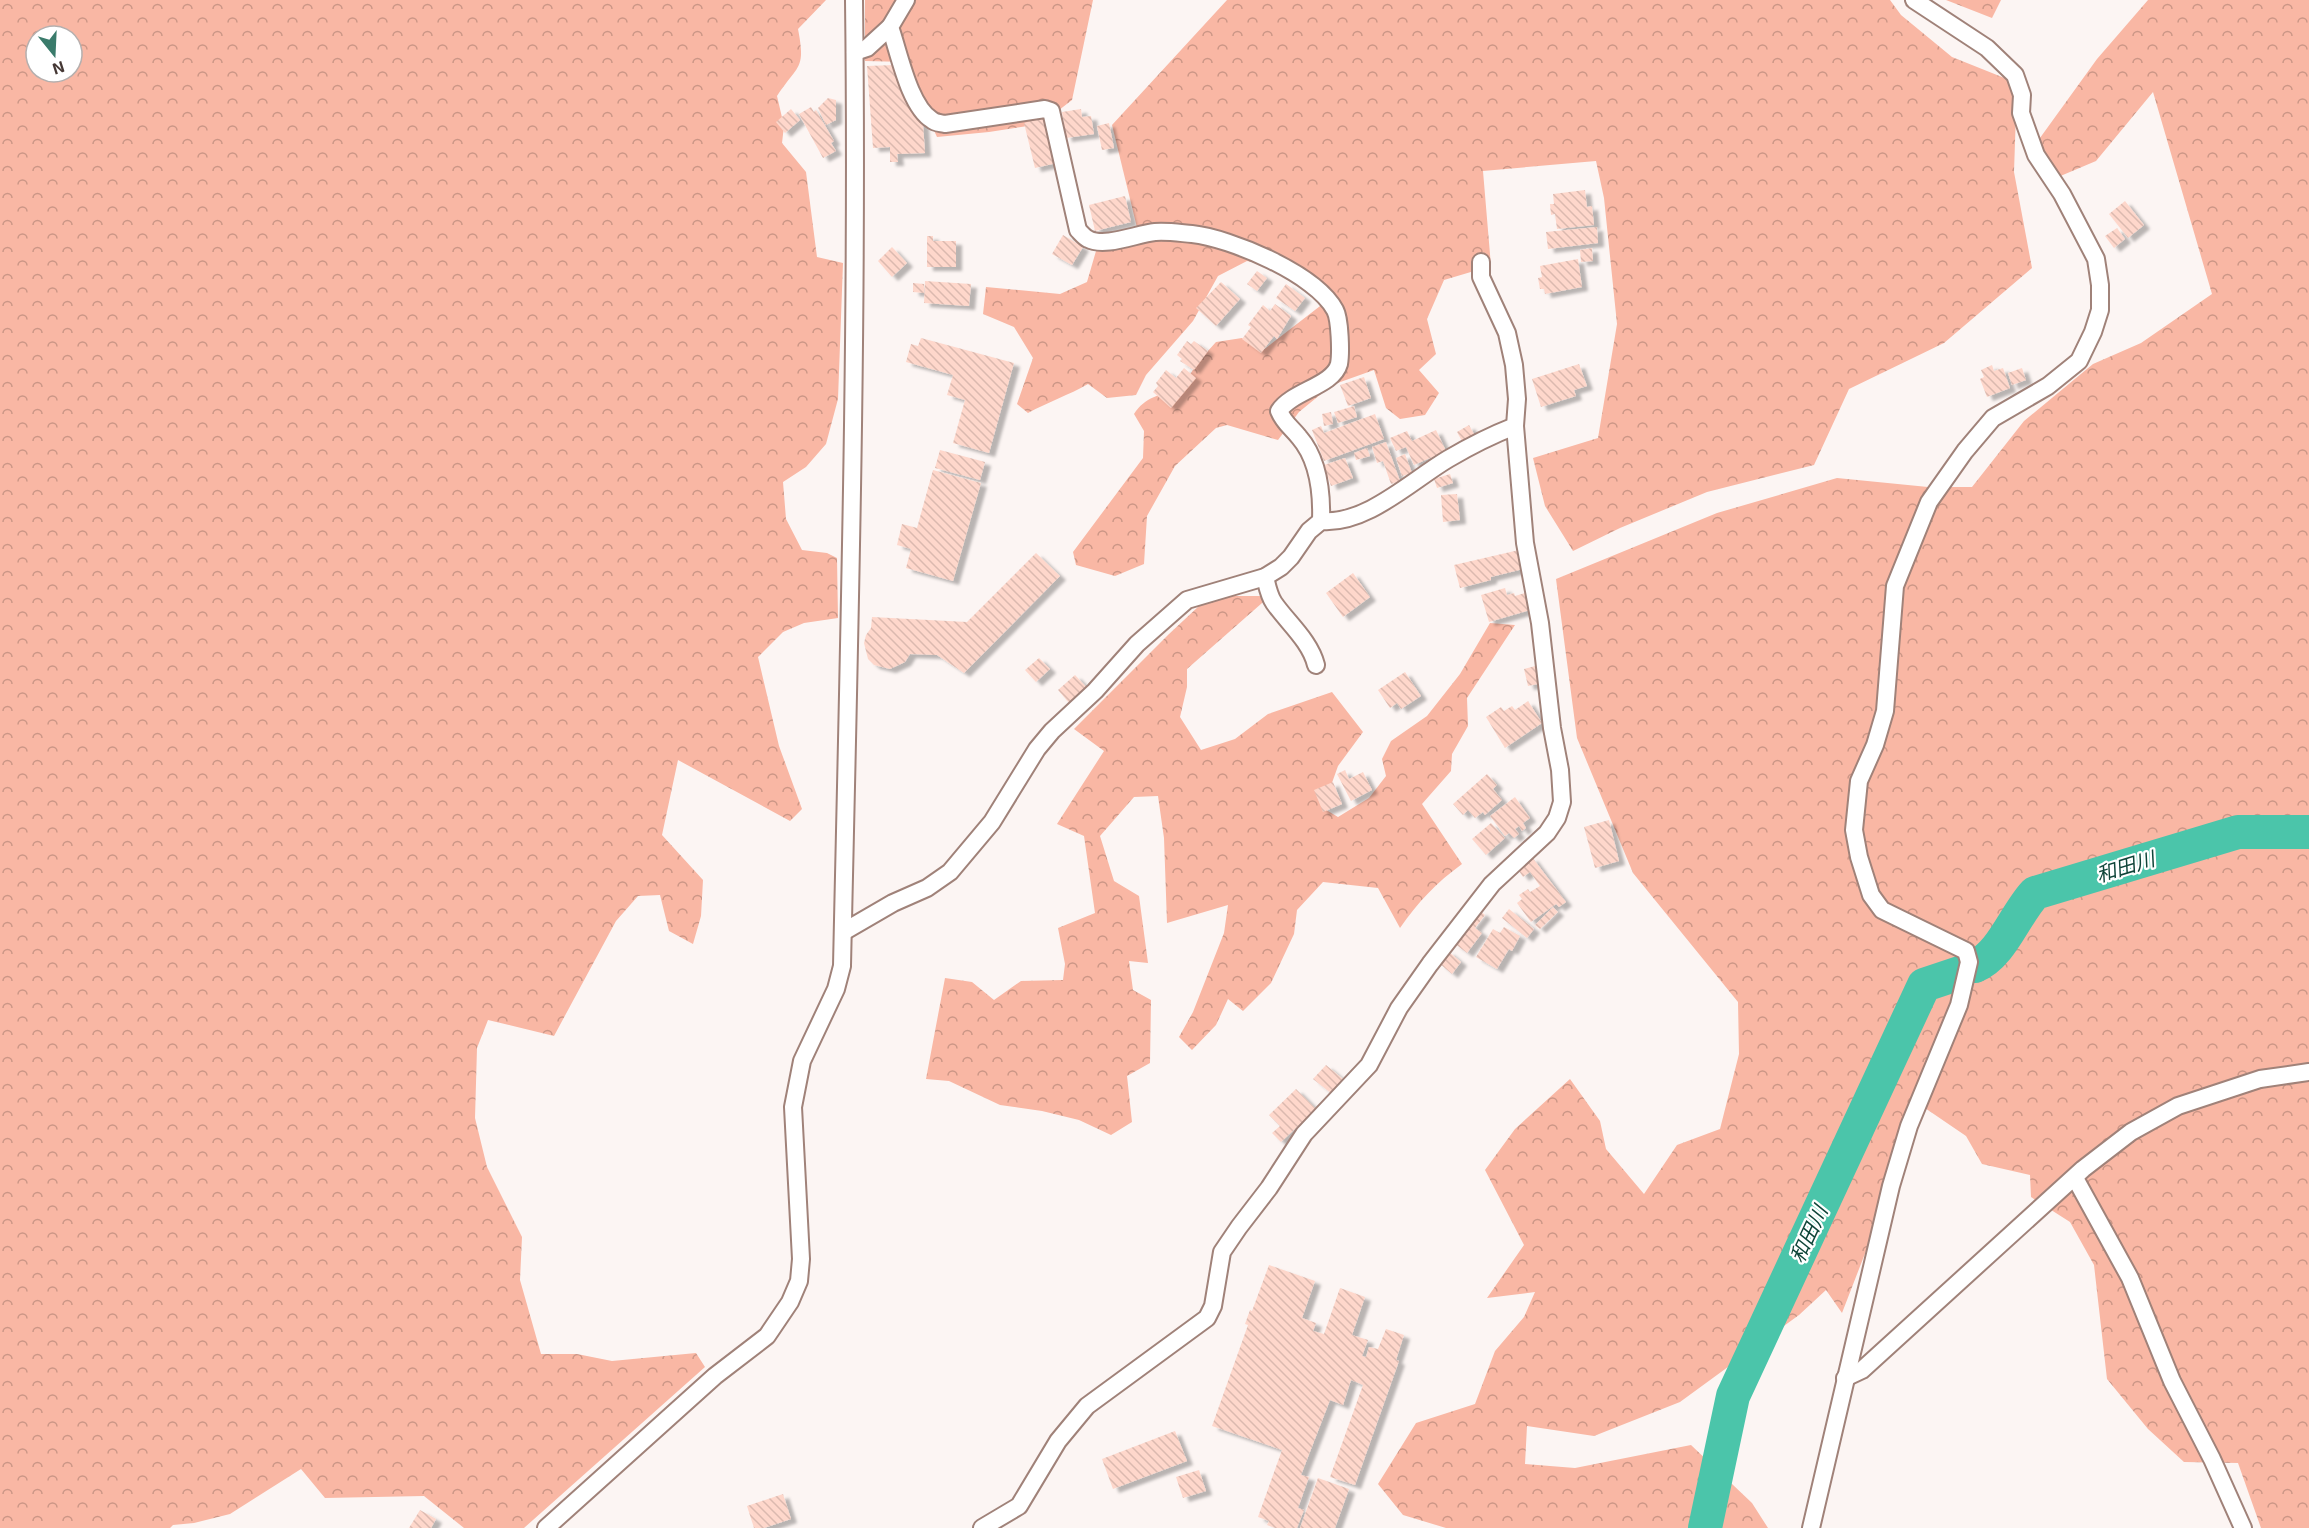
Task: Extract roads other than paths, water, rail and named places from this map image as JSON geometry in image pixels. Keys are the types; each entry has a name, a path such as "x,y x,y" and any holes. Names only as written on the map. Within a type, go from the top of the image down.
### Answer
{"street":[{"path":"546,1528 716,1376 767,1336 790,1302 799,1281 801,1258 793,1107 802,1061 836,989 842,966 853,425 856,143 854,0"},
{"path":"855,52 867,48 890,27 906,0"},
{"path":"1811,1528 1845,1378 1856,1344 1891,1186 1909,1126 1959,1005 1969,962 1966,951 1882,910 1871,895 1859,857 1854,830 1859,781 1875,745 1885,711 1895,586 1929,502 1965,451 1993,418 2048,386 2079,361 2093,332 2100,310 2100,285 2096,259 2062,194 2036,155 2021,113 2022,95 2015,75 1988,48 1914,0"},
{"path":"890,27 911,90 922,112 933,122 945,124 1045,109 1051,111 1078,230 1087,239 1101,243 1156,232 1195,234 1249,249 1284,267 1320,292 1335,309 1338,323 1339,364 1333,375 1285,402 1279,411 1283,422 1299,436 1309,450 1322,494 1321,521"},
{"path":"982,1528 1019,1506 1058,1441 1087,1406 1207,1318 1213,1306 1222,1252 1269,1188 1304,1134 1369,1065 1400,1008 1430,964 1492,884 1547,833 1557,818 1562,802 1560,770 1552,728 1540,623 1525,543 1515,426 1517,399 1514,365 1507,333 1481,277 1481,262"},
{"path":"843,932 893,903 927,888 950,872 992,822 1037,749 1052,731 1095,692 1137,644 1187,600 1265,577 1281,567 1309,531 1321,521 1333,522 1354,517 1399,493 1448,459 1515,426"},
{"path":"1265,577 1272,601 1305,643 1316,665"},
{"path":"1845,1378 1862,1370 2074,1178 2131,1132 2178,1106 2260,1079 2309,1072"},
{"path":"2074,1178 2130,1278 2172,1381 2212,1459 2243,1528"}],"waterway":[{"name":"和田川","path":"1975,966 1985,961 2001,944 2035,893 2238,832 2309,832"},
{"name":"和田川","path":"1705,1528 1733,1396 1924,985 1960,973"}]}
